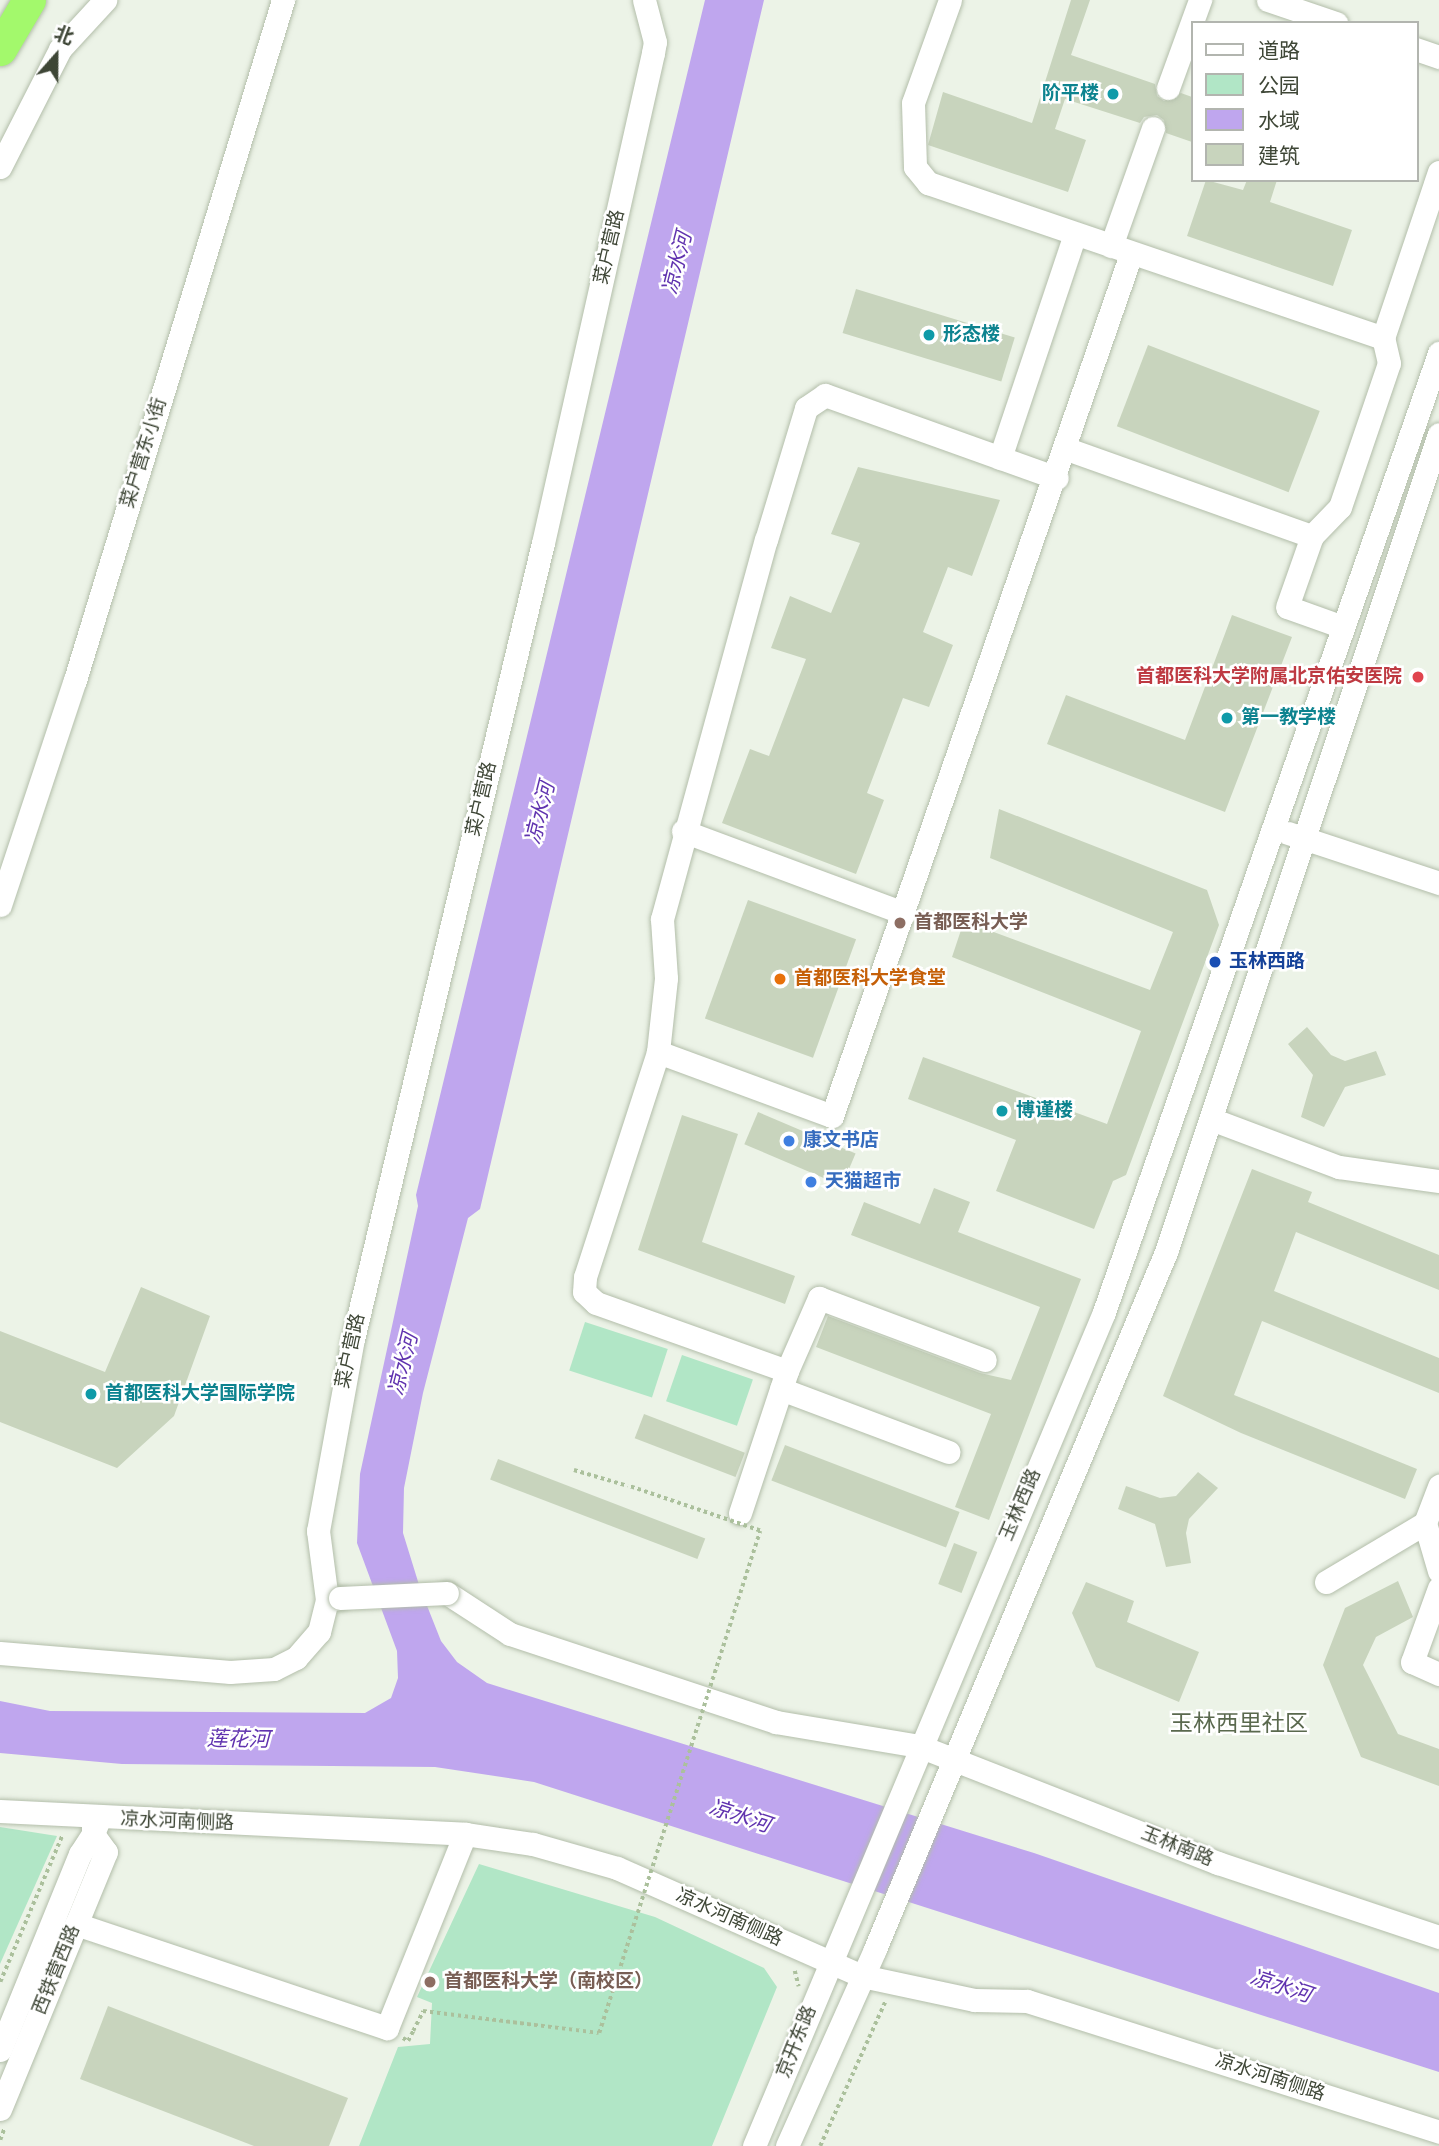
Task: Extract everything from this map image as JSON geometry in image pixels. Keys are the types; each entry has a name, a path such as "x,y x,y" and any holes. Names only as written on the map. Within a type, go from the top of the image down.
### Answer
{"highway":[{"path":"0,16 8,0"},
{"path":"0,49 29,0"}],"street":[{"path":"0,167 60,48 104,0"},
{"name":"菜户营东小街","path":"0,905 79,667 283,0"},
{"name":"菜户营路","path":"0,1653 230,1672 274,1669 296,1658 319,1632 333,1599 318,1552 320,1509 353,1339 543,543 650,67 655,42 645,0"},
{"path":"950,0 913,103 915,167 928,183 1382,338"},
{"path":"1192,21 1200,0"},
{"path":"1268,0 1330,21"},
{"path":"1168,88 1190,28"},
{"path":"1418,50 1439,57"},
{"path":"658,1052 832,1116 1067,449 1153,128"},
{"path":"1343,627 1287,607 1312,536 1340,507 1389,363 1382,338 1439,172"},
{"path":"1000,458 1075,234"},
{"name":"玉林西路","path":"839,1938 1104,1312 1439,353"},
{"path":"950,1452 596,1303 584,1292 585,1277 658,1052 666,978 662,919 684,831 806,408 825,395 1056,478"},
{"name":"玉林西路","path":"874,1949 1166,1252 1301,838 1439,434"},
{"path":"1067,449 1312,536"},
{"path":"1275,828 1439,883"},
{"path":"684,831 904,913"},
{"path":"1211,1119 1339,1167 1439,1181"},
{"path":"740,1513 784,1380 816,1303 825,1297 985,1360"},
{"path":"1439,1486 1432,1525 1439,1571"},
{"path":"1326,1582 1432,1525"},
{"path":"1439,1588 1412,1662 1439,1674"},
{"name":"玉林南路","path":"333,1599 447,1593 510,1634 776,1722 919,1745 1219,1863 1439,1937"},
{"name":"凉水河南侧路","path":"0,1811 95,1824 465,1834 533,1844 617,1868 862,1976 974,2000 1027,2001 1439,2132"},
{"name":"西铁营西路","path":"0,2109 106,1852 95,1824"},
{"name":"西铁营西路","path":"0,2050 80,1854 95,1824"},
{"path":"76,1924 387,2028 465,1834"},
{"name":"京开东路","path":"754,2146 839,1938"},
{"name":"京开东路","path":"787,2146 874,1949"}],"path":[{"path":"408,2041 423,2011 599,2033 760,1531 574,1470"},
{"path":"0,1982 63,1831"},
{"path":"634,1891 656,1899"},
{"path":"790,1965 796,1972 799,1987 793,2000"},
{"path":"820,2146 887,1996"}],"green space":[{"path":"585,1322 668,1349 652,1397 569,1371"},
{"path":"682,1355 753,1379 737,1426 666,1401"},
{"path":"0,1827 57,1836 0,1964"},
{"path":"479,1864 655,1917 764,1968 777,1987 712,2146 359,2146 398,2047 430,2044 432,2003 417,1997"}],"water":[{"path":"705,0 764,0 480,1209 468,1218 423,1393 404,1488 403,1533 420,1588 441,1641 457,1662 487,1683 1034,1853 1439,1993 1439,2072 534,1782 435,1767 122,1764 0,1753 0,1701 50,1711 365,1713 391,1698 398,1678 397,1651 357,1543 360,1474 418,1206 416,1195"}],"building":[{"name":"阶平楼","path":"1071,0 1090,0 1071,55 1155,84 1157,96 1164,101 1181,93 1190,96 1190,141 1166,133 1164,120 1157,115 1144,117 1140,123 1065,99 1055,129 1086,140 1068,192 928,145 943,92 1032,123"},
{"path":"1205,182 1243,190 1246,182 1276,182 1270,202 1352,230 1333,286 1187,236"},
{"name":"形态楼","path":"856,289 1015,338 1001,382 843,333"},
{"path":"1148,345 1320,411 1289,492 1117,426"},
{"path":"858,467 1000,500 972,576 948,567 923,632 953,645 929,707 903,698 867,793 884,800 856,874 722,823 750,749 769,756 806,659 771,648 790,596 831,613 860,543 831,534"},
{"name":"第一教学楼","path":"1232,615 1292,637 1225,812 1047,744 1066,695 1185,740"},
{"path":"999,809 1207,890 1219,925 1126,1175 1113,1181 1094,1229 996,1191 1016,1140 908,1099 923,1057 1107,1124 1141,1031 952,957 964,921 1150,990 1173,932 990,858"},
{"name":"首都医科大学食堂","path":"748,900 856,939 813,1058 705,1018"},
{"path":"1307,1027 1331,1055 1345,1061 1376,1051 1386,1075 1345,1087 1324,1127 1301,1117 1313,1075 1288,1044"},
{"path":"758,1112 856,1153 842,1186 744,1144"},
{"path":"682,1115 738,1134 702,1242 795,1276 785,1304 638,1250"},
{"path":"1252,1169 1312,1192 1308,1202 1439,1255 1439,1290 1296,1232 1274,1291 1439,1358 1439,1393 1262,1321 1234,1395 1417,1469 1405,1499 1241,1433 1163,1396"},
{"path":"934,1188 970,1202 958,1232 1081,1279 989,1520 955,1507 991,1414 816,1347 828,1316 980,1373 1011,1380 1040,1307 851,1235 864,1202 920,1224"},
{"name":"首都医科大学国际学院","path":"141,1287 210,1316 174,1416 117,1468 0,1422 0,1331 105,1372"},
{"path":"644,1414 745,1453 736,1477 635,1438"},
{"path":"785,1445 960,1512 946,1547 771,1480"},
{"path":"498,1459 705,1539 697,1559 490,1480"},
{"path":"1198,1472 1218,1488 1189,1519 1186,1533 1191,1563 1166,1567 1155,1524 1118,1509 1126,1486 1160,1498 1176,1496"},
{"path":"954,1543 977,1552 962,1593 938,1584"},
{"path":"1398,1581 1413,1617 1376,1637 1363,1665 1398,1734 1439,1749 1439,1786 1361,1757 1323,1665 1345,1608"},
{"path":"1086,1582 1134,1601 1127,1622 1199,1652 1179,1702 1096,1667 1072,1613"},
{"path":"108,2006 348,2098 329,2146 254,2146 80,2079"}],"place":[{"name":"阶平楼","path":"1113,94"},
{"name":"形态楼","path":"929,335"},
{"name":"首都医科大学附属北京佑安医院","path":"1418,677"},
{"name":"第一教学楼","path":"1227,718"},
{"name":"首都医科大学","path":"900,923"},
{"name":"玉林西路","path":"1215,962"},
{"name":"首都医科大学食堂","path":"780,979"},
{"name":"博谨楼","path":"1002,1111"},
{"name":"康文书店","path":"789,1141"},
{"name":"天猫超市","path":"811,1182"},
{"name":"首都医科大学国际学院","path":"91,1394"},
{"name":"首都医科大学（南校区）","path":"430,1982"}],"district":[{"name":"玉林西里社区","path":"1239,1724"}],"water label":[{"name":"凉水河","path":"677,263"},
{"name":"凉水河","path":"540,813"},
{"name":"凉水河","path":"403,1364"},
{"name":"莲花河","path":"238,1739"},
{"name":"凉水河","path":"740,1816"},
{"name":"凉水河","path":"1281,1986"}]}
